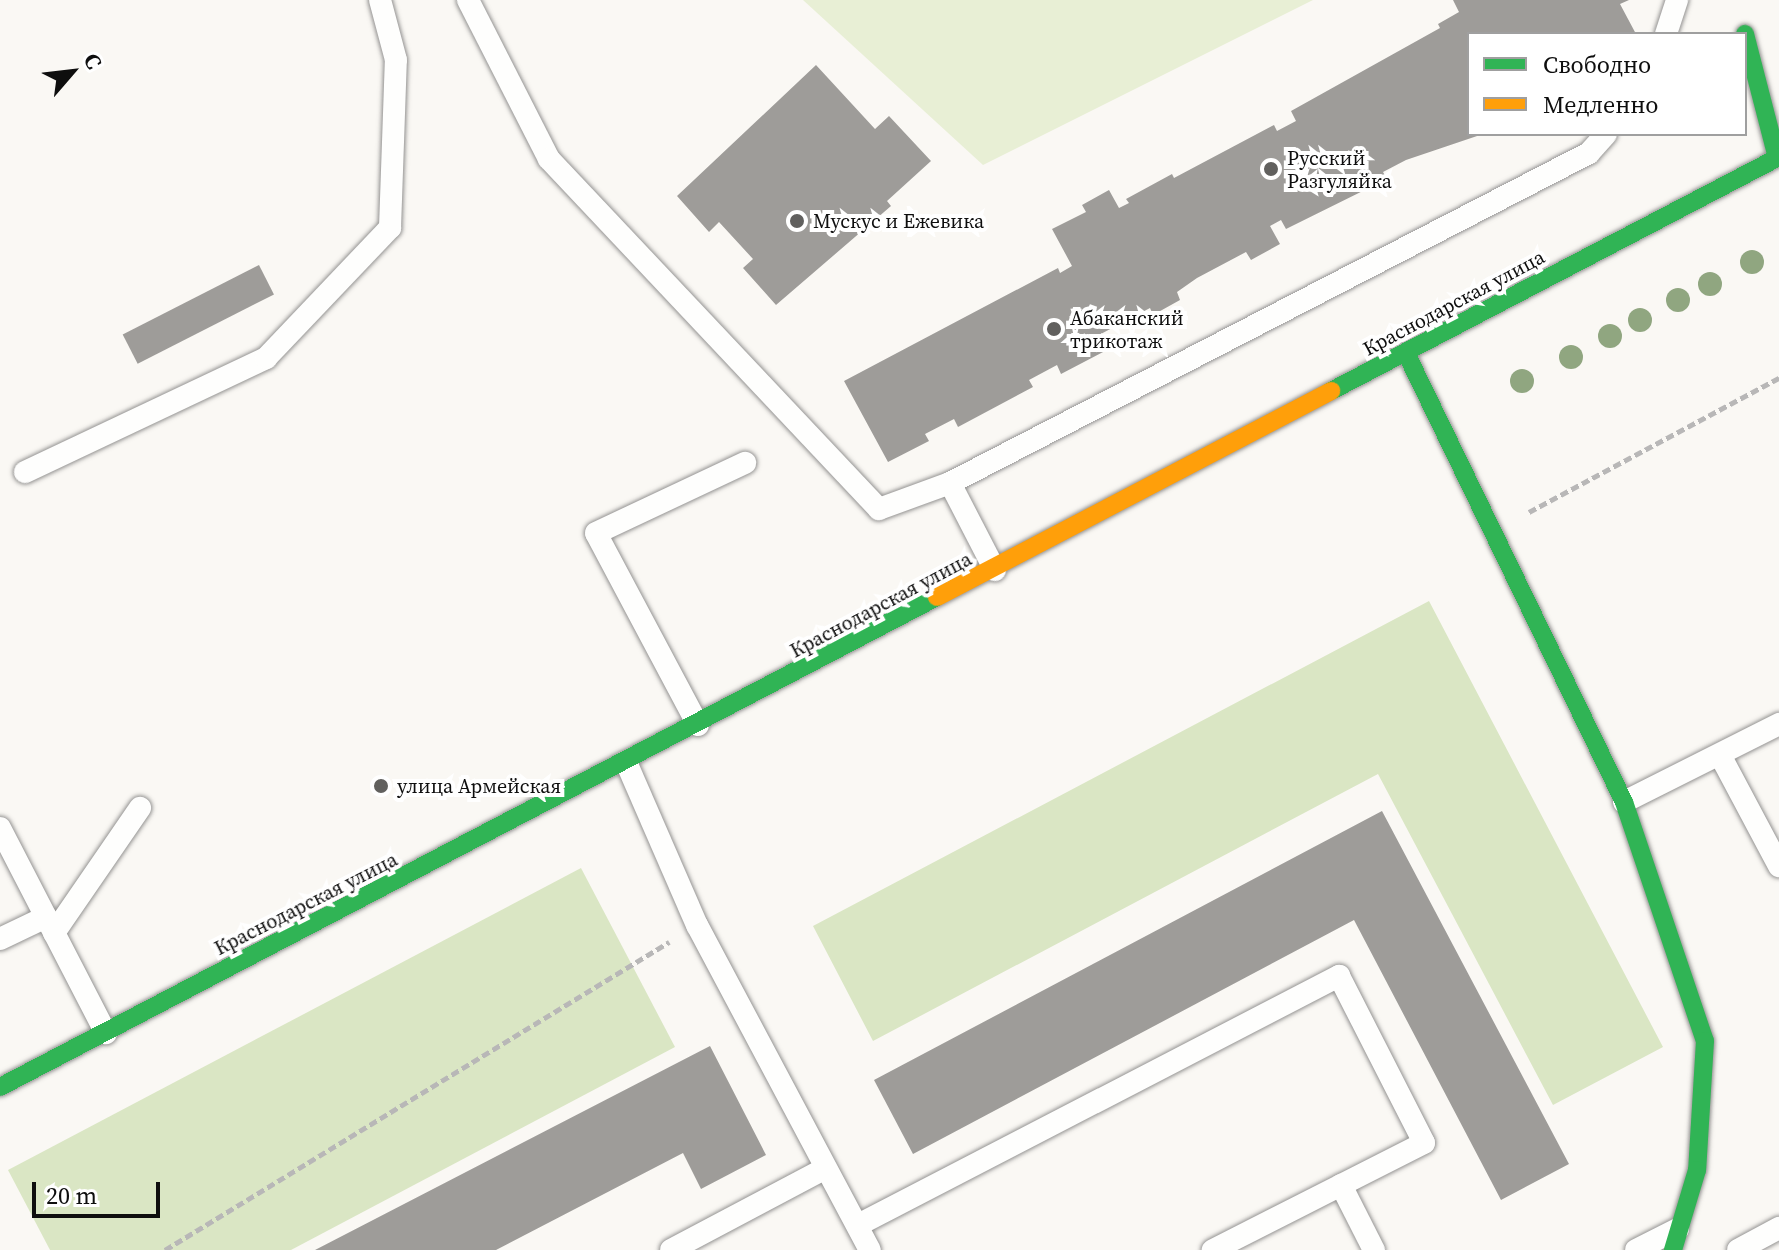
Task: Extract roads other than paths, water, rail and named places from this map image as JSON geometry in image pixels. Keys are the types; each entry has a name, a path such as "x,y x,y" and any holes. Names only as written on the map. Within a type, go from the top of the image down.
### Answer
{"main road":[{"path":"1740,14 1744,32"},
{"path":"1747,41 1778,157"},
{"name":"Краснодарская улица","path":"0,1087 995,570 1778,157"},
{"path":"1406,353 1496,529 1624,802 1705,1041 1697,1170 1676,1239"}],"lane":[{"path":"25,472 266,358 390,228 396,60 380,0"},
{"path":"468,0 549,159 879,509 950,483 1589,153 1604,136"},
{"path":"1667,32 1677,0"},
{"path":"698,725 596,533 745,463"},
{"path":"950,483 995,570"},
{"path":"1624,802 1779,724"},
{"path":"1720,755 1779,866"},
{"path":"626,762 697,925 870,1250"},
{"path":"0,939 50,925 140,808"},
{"path":"0,828 106,1033"},
{"path":"858,1225 1339,976 1424,1143 1213,1250"},
{"path":"671,1250 826,1168"},
{"path":"1341,1185 1374,1250"},
{"path":"1738,1250 1779,1228"},
{"path":"1636,1250 1676,1239"}],"place":[{"name":"Русский Разгуляйка","path":"1271,169"},
{"name":"Мускус и Ежевика","path":"797,221"},
{"name":"Абаканский трикотаж","path":"1054,329"},
{"name":"улица Армейская","path":"381,786"}]}
